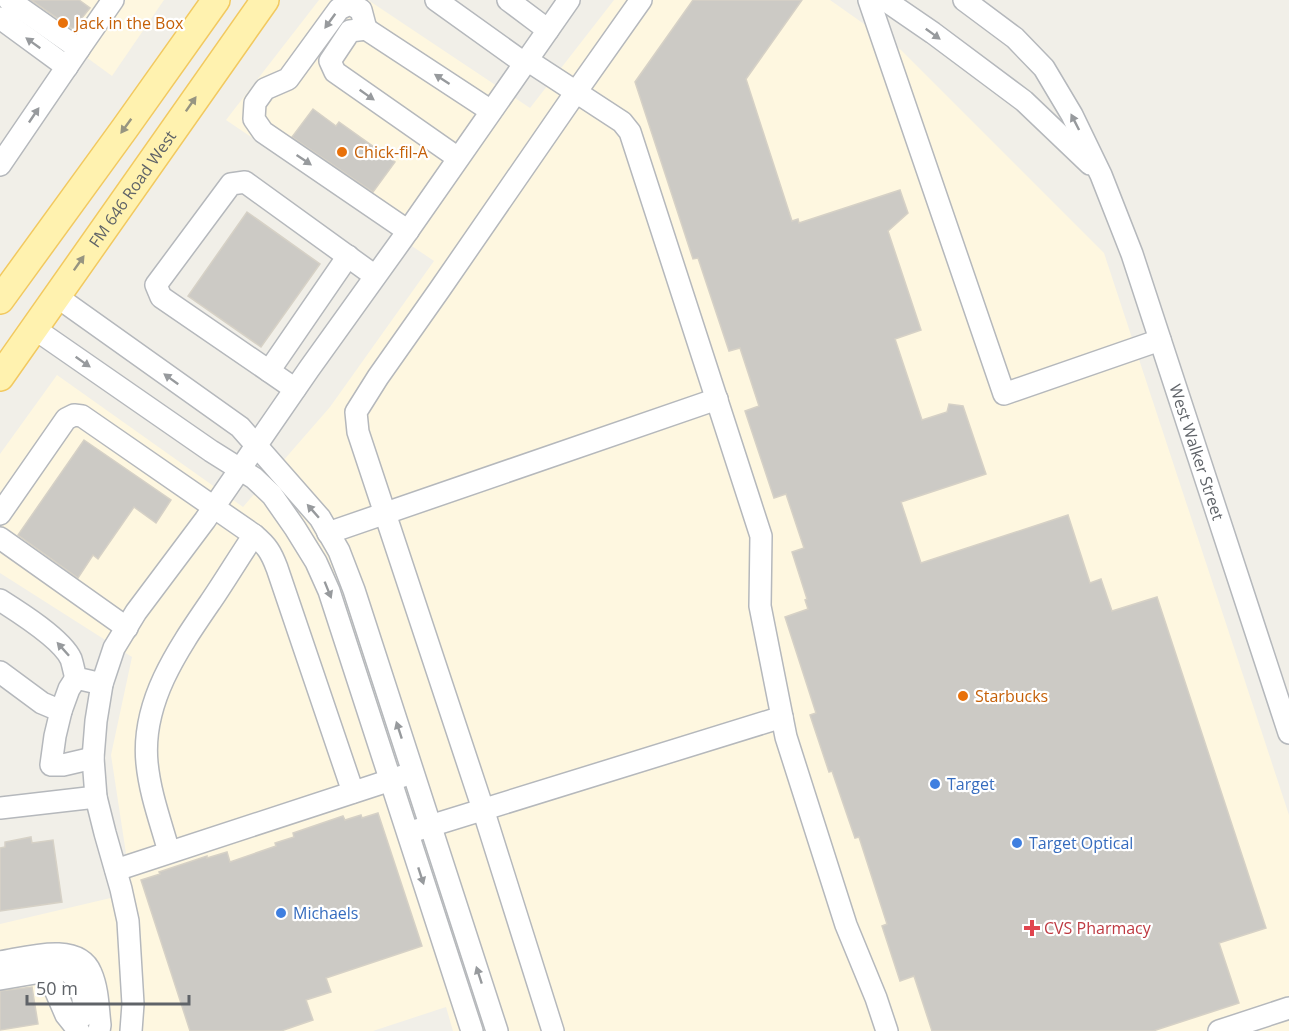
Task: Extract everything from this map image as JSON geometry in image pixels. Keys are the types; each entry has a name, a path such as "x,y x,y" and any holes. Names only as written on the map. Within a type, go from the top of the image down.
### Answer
{"main road":[{"path":"5,285 216,0"},
{"name":"FM 646 Road West","path":"0,377 265,0"}],"street":[{"path":"9,0 79,49"},
{"path":"1,163 113,0"},
{"path":"436,0 526,62 622,123 630,132 761,536 760,606 786,737 846,925 887,1031"},
{"path":"508,0 548,30"},
{"path":"131,1031 133,1004 128,921 96,797 93,759 102,684 114,648 136,612 213,508 568,0"},
{"path":"553,1031 483,809 357,432 356,412 378,377 641,0"},
{"path":"869,0 1004,394 1160,340"},
{"name":"West Walker Street","path":"885,0 1024,101 1101,175"},
{"name":"West Walker Street","path":"964,0 1015,38 1044,68 1072,115 1101,175 1132,254 1289,733"},
{"path":"366,29 361,10 350,4 339,9 288,79 265,89 255,103 254,119 263,132 408,231"},
{"path":"0,18 67,67"},
{"path":"458,158 335,72 330,61 350,31 366,29 491,111"},
{"path":"295,389 161,297 156,285 231,184 246,182 375,276"},
{"path":"268,371 348,256"},
{"path":"56,296 240,428 320,518 339,551 354,590 497,1031"},
{"path":"34,329 210,451 254,478 272,495 295,528 316,562 329,591 472,1031"},
{"path":"328,533 717,399"},
{"path":"0,514 66,419 74,414 82,416 265,544 277,568 353,792"},
{"path":"169,852 151,790 147,762 147,739 151,715 164,677 173,660 254,536"},
{"path":"0,538 127,628"},
{"path":"0,600 39,627 70,657 76,678 69,689 61,711 51,765 93,759"},
{"path":"0,672 42,703 61,711"},
{"path":"76,678 102,684"},
{"path":"407,832 782,717"},
{"path":"116,870 413,773"},
{"path":"0,808 96,797"},
{"path":"0,962 52,954 74,956 88,967 93,980 99,1031"},
{"path":"0,979 47,971 66,1015 80,1031"},
{"path":"1222,1031 1289,1008"}],"shaded area":[{"path":"8,0 164,0 112,76"},
{"path":"319,0 368,0 530,108 614,0 830,0 901,50 1104,253 1289,815 1289,1031 453,1031 446,1007 373,1031 0,1031 0,924 132,893 111,755 132,657 0,573 0,454 57,375 243,507 330,407 434,261 226,120"}],"building":[{"name":"Jack in the Box","path":"31,0 79,0 90,8 73,29"},
{"path":"693,0 802,0 746,79 792,221 798,219 799,223 900,190 908,213 888,231 921,330 895,339 922,420 947,412 949,404 963,406 986,474 901,502 921,563 1068,515 1090,583 1101,579 1112,611 1157,597 1266,928 1219,943 1239,1003 1153,1031 932,1031 914,976 900,981 882,926 887,924 859,837 855,838 810,715 816,713 785,617 808,609 792,552 804,548 786,494 774,498 745,411 759,406 740,348 729,351 698,258 693,259 635,82"},
{"name":"Chick-fil-A","path":"313,109 336,126 339,122 395,162 373,192 292,137"},
{"path":"247,212 320,264 261,347 188,296"},
{"path":"84,440 171,500 156,523 134,507 98,559 93,555 78,578 18,535"},
{"name":"Michaels","path":"378,813 422,946 326,978 331,992 306,1000 313,1020 281,1031 190,1031 141,880 207,856 207,858 227,852 230,862 276,846 275,843 294,837 293,833 343,816 345,820"},
{"path":"31,837 32,843 53,840 62,902 0,911 0,848 5,847 5,842"},
{"path":"32,987 38,1024 0,1030 0,991"}],"place":[{"name":"Jack in the Box","path":"63,23"},
{"name":"Chick-fil-A","path":"342,152"},
{"name":"Starbucks","path":"963,696"},
{"name":"Target","path":"935,784"},
{"name":"Target Optical","path":"1017,843"},
{"name":"Michaels","path":"281,913"},
{"name":"CVS Pharmacy","path":"1032,928"}]}
